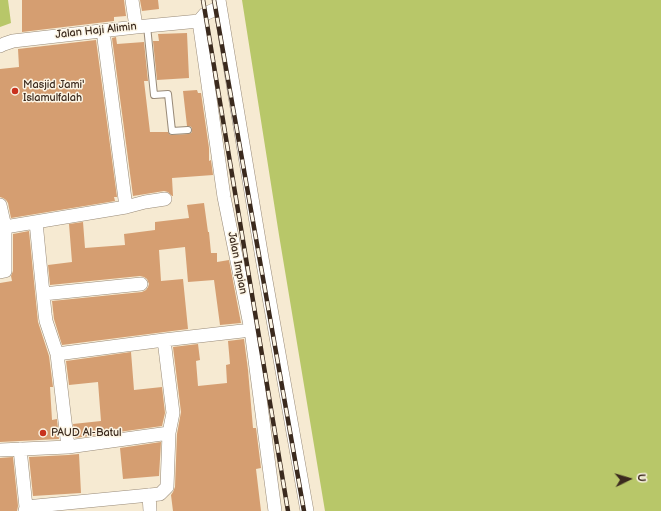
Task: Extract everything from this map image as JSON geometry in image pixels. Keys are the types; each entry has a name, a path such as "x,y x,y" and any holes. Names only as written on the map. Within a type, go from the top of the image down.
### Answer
{"street":[{"path":"132,0 141,26"},
{"path":"196,21 219,3 307,511"},
{"name":"Jalan Haji Alimin","path":"0,46 13,41 196,21"},
{"name":"Jalan Impian","path":"196,21 224,197 251,330 275,511"},
{"path":"103,31 126,207"},
{"path":"5,227 165,199"},
{"path":"0,205 5,227 6,270 0,272"},
{"path":"36,222 46,322 57,354 68,447"},
{"path":"43,294 140,284"},
{"path":"57,354 251,330"},
{"path":"20,449 26,509 160,494 167,487 169,433 173,413 164,340"},
{"path":"0,450 68,447 169,433"},
{"path":"149,496 150,511"}],"lane":[{"path":"141,26 154,95 168,94 172,131 188,130"}],"green space":[{"path":"0,0 8,0 11,23 0,27"},
{"path":"242,0 661,0 661,511 325,511"}],"building":[{"path":"22,0 124,0 126,16 114,17 114,21 22,32"},
{"path":"140,0 158,0 159,9 142,11"},
{"path":"187,33 189,78 157,80 153,41 159,41 158,34"},
{"path":"116,37 117,44 144,42 148,81 144,81 150,132 168,132 170,135 191,133 192,128 187,126 183,91 197,90 198,93 201,93 209,148 209,161 211,160 213,175 172,178 173,196 164,191 133,196 112,38"},
{"path":"96,40 117,197 114,197 115,201 11,218 8,203 0,197 0,69 19,67 18,49"},
{"path":"204,203 211,253 217,253 217,262 229,260 241,323 220,325 214,280 188,282 185,247 159,250 161,281 183,279 188,329 62,345 54,319 52,301 142,292 146,290 149,284 147,279 140,276 50,285 48,265 72,262 69,224 83,222 85,248 125,245 124,234 155,230 155,222 189,218 187,205"},
{"path":"29,231 38,322 49,356 53,387 50,387 52,420 57,419 59,439 0,442 0,283 12,281 13,234"},
{"path":"244,339 253,428 256,428 261,468 256,469 261,511 173,511 171,495 175,487 177,434 181,412 173,347 198,344 200,360 196,361 198,386 227,383 226,365 230,364 228,341"},
{"path":"131,352 134,390 162,387 165,413 162,426 75,438 73,424 101,421 98,382 69,385 66,361"},
{"path":"161,442 159,476 123,479 120,448"},
{"path":"79,454 81,493 33,496 29,457"},
{"path":"13,457 18,506 17,511 0,511 0,458"}],"railway":[{"path":"203,0 288,511"},
{"path":"214,0 304,511"}],"place":[{"name":"Masjid Jami' Islamulfalah","path":"15,91"},
{"name":"PAUD Al-Batul","path":"43,433"}]}
